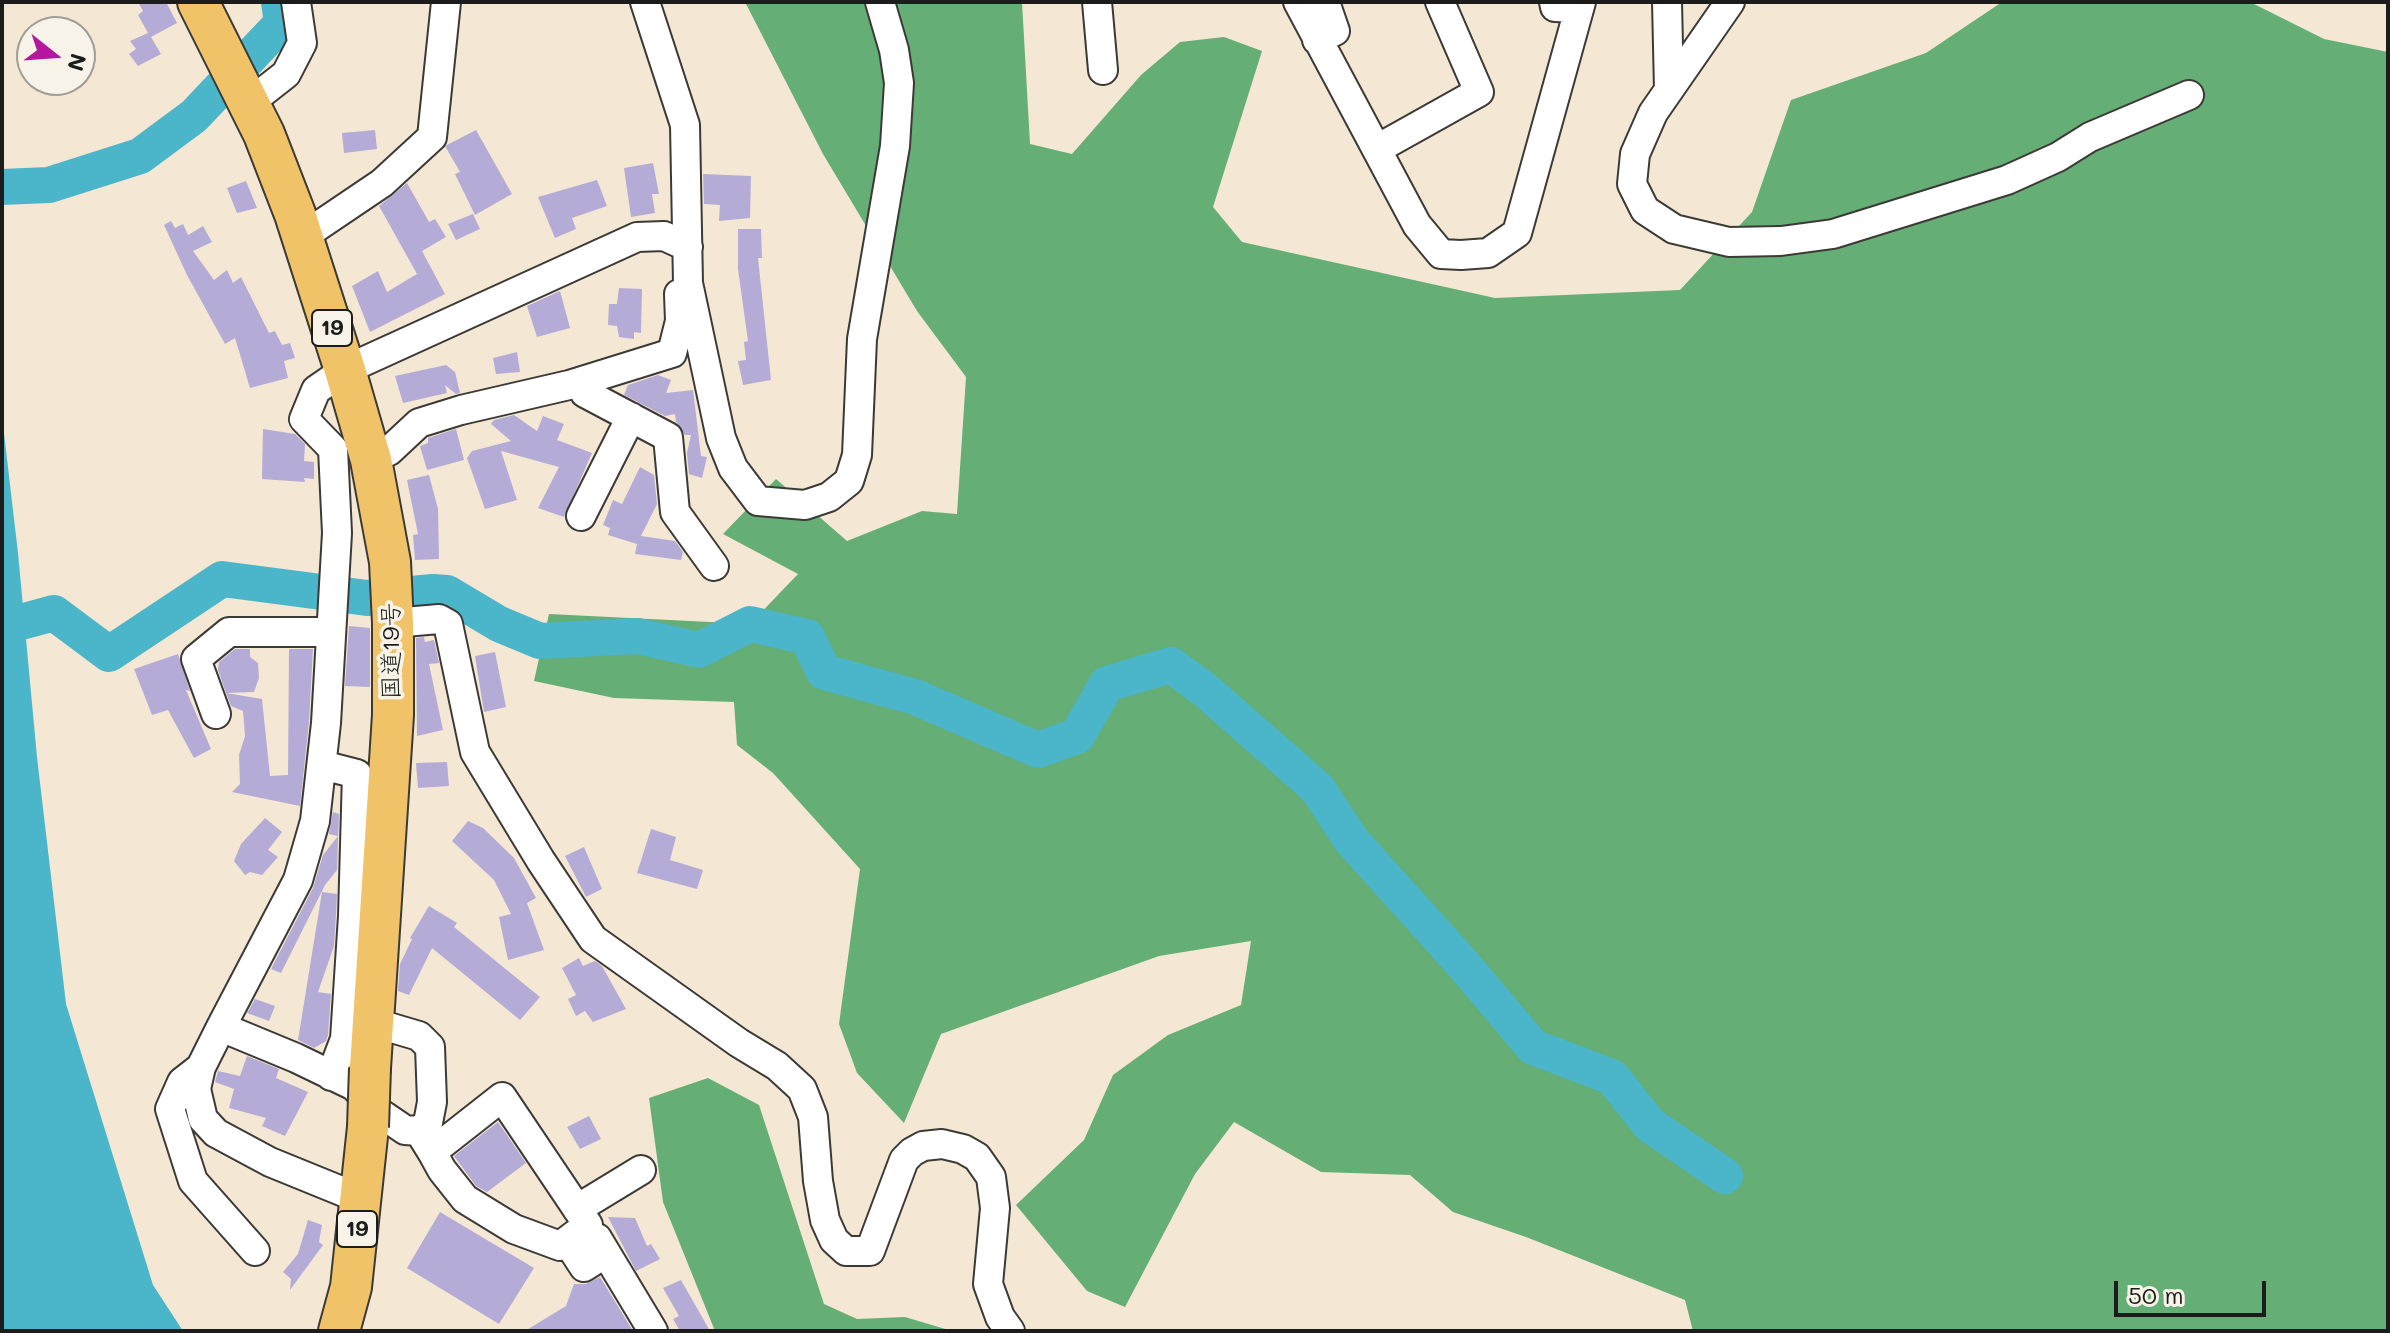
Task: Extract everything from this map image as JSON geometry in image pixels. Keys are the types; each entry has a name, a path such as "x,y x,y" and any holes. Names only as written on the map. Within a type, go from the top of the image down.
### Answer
{"highway":[{"name":"国道19号","path":"206,17 264,134 302,237 371,460 390,562 393,715 375,1023 368,1127 351,1287 339,1331"}],"street":[{"path":"248,102 286,74 302,43 296,2"},
{"path":"302,237 382,183 432,137 446,2"},
{"path":"645,2 685,125 688,283 721,438 739,478 758,501 805,505 829,497 849,481 857,455 862,339 895,146 899,83 894,50 880,2"},
{"path":"1097,2 1103,70"},
{"path":"1298,2 1417,225 1441,254 1488,253 1517,233 1572,4"},
{"path":"1317,40 1335,31 1325,2"},
{"path":"1377,149 1479,92 1440,2"},
{"path":"1667,2 1669,90"},
{"path":"1730,2 1653,113 1635,154 1632,184 1645,210 1674,229 1729,242 1781,241 1833,234 2007,180 2058,157 2090,137 2189,95"},
{"path":"361,1199 270,1162 216,1133 203,1119 196,1089 201,1067 298,880 315,821 322,765 337,533 333,449 304,419 316,390 345,370 637,237 664,236 688,247"},
{"path":"371,460 389,451 419,423 583,381 672,353 680,321 679,287 688,283"},
{"path":"583,381 585,393 668,437 675,512 714,566"},
{"path":"581,516 631,417"},
{"path":"393,616 439,619 448,624 475,752 593,939 739,1043 777,1066 802,1089 813,1117 818,1181 825,1220 834,1240 846,1251 870,1251 904,1160 912,1152 923,1146 942,1144 963,1149 977,1157 991,1177 995,1208 988,1284 1000,1317 1010,1331"},
{"path":"216,714 196,659 229,632 331,632"},
{"path":"322,765 357,774 353,916 345,1039 331,1076"},
{"path":"375,1023 419,1036 430,1047 432,1102 426,1142"},
{"path":"221,1027 354,1086 377,1111 426,1142 442,1170 465,1199 514,1229 560,1246 577,1225 641,1170"},
{"path":"201,1067 182,1082 170,1109 193,1181 255,1251"},
{"path":"426,1142 502,1097 577,1225 584,1267 606,1253 653,1331"}],"green space":[{"path":"745,2 1022,2 1030,144 1072,154 1141,75 1180,42 1224,37 1262,51 1213,207 1242,242 1495,298 1680,290 1752,212 1791,100 1926,53 2002,2 2250,2 2324,39 2388,52 2388,1331 1693,1331 1685,1300 1526,1237 1453,1212 1410,1175 1321,1172 1234,1122 1195,1174 1125,1307 1087,1291 1016,1205 1084,1140 1113,1075 1168,1035 1241,1005 1251,941 1159,956 941,1034 904,1123 857,1073 839,1024 860,869 773,773 737,745 734,702 614,698 534,681 549,614 750,624 798,574 723,534 776,479 847,541 922,511 957,514 966,377 917,311 823,154"},
{"path":"708,1078 759,1105 824,1304 857,1319 905,1317 952,1331 715,1331 663,1202 649,1098"}],"water":[{"path":"2,416 66,1004 153,1285 183,1331 2,1331"}],"building":[{"path":"138,2 166,2 177,23 151,37 161,54 138,66 129,54 136,49 130,41 148,33 138,15 143,11"},
{"path":"375,130 377,149 344,153 342,133"},
{"path":"476,130 512,194 475,215 455,174 460,172 445,146"},
{"path":"653,163 659,194 652,194 655,213 631,217 624,168"},
{"path":"703,174 751,176 750,218 719,221 720,205 704,204"},
{"path":"597,180 607,206 572,218 576,229 555,238 538,197"},
{"path":"246,181 257,208 237,213 227,188"},
{"path":"407,183 429,222 435,219 446,237 422,251 445,294 370,332 352,286 378,271 387,292 417,274 379,206"},
{"path":"473,214 480,229 456,240 448,224"},
{"path":"171,221 175,228 183,224 188,235 203,226 212,242 193,251 214,280 227,270 233,283 241,277 269,333 275,331 282,345 290,343 295,358 284,361 288,378 250,388 235,338 225,344 187,275 164,225"},
{"path":"738,229 761,229 762,258 758,258 771,380 743,385 738,361 746,360 744,342 748,341 738,269"},
{"path":"619,288 642,289 641,333 634,332 634,339 619,337 617,326 608,325 609,304 617,304"},
{"path":"560,291 570,328 537,337 527,306"},
{"path":"517,352 520,372 496,374 493,358"},
{"path":"446,365 455,372 460,393 456,394 445,385 447,393 403,403 395,376"},
{"path":"658,375 671,380 666,393 693,390 701,456 707,457 702,478 689,474 687,453 691,435 685,435 676,422 675,414 665,416 624,395 628,385"},
{"path":"514,415 537,431 543,416 564,424 557,440 592,453 564,517 538,508 559,467 501,451 517,500 485,509 467,458 472,451 511,441 491,424 494,420"},
{"path":"263,429 295,434 305,444 304,461 314,462 314,479 304,478 305,482 262,479"},
{"path":"456,429 464,460 427,470 420,446 428,443 428,438"},
{"path":"640,467 654,475 657,504 641,536 675,541 683,552 681,560 635,554 637,544 608,535 610,528 603,525 613,500 622,504"},
{"path":"429,475 438,509 439,559 415,560 413,535 418,534 407,480"},
{"path":"349,626 370,628 370,687 345,686"},
{"path":"424,637 425,642 434,640 439,663 429,664 443,730 417,736 416,638"},
{"path":"235,649 250,649 250,657 258,663 259,678 254,692 226,693 218,670 219,662"},
{"path":"289,649 313,649 300,806 232,792 240,784 239,755 245,736 243,711 231,706 226,693 262,699 270,776 288,775"},
{"path":"495,652 506,707 484,712 475,656"},
{"path":"178,654 190,691 186,690 211,749 194,758 168,710 152,715 134,669"},
{"path":"447,762 449,786 418,788 416,763"},
{"path":"333,812 339,814 337,870 325,885 281,973 271,969 313,888 323,855 338,836 329,834"},
{"path":"265,818 282,832 268,850 278,857 262,875 250,872 245,875 234,861 241,844"},
{"path":"468,821 483,828 514,858 536,898 527,903 544,950 508,960 499,917 511,914 494,880 452,841"},
{"path":"651,829 676,837 670,860 703,870 697,889 637,873"},
{"path":"584,847 602,889 586,897 565,856"},
{"path":"322,892 337,894 336,915 334,946 318,992 331,994 328,1035 326,1041 314,1048 298,1040"},
{"path":"429,906 457,923 454,927 540,997 520,1020 432,948 409,995 398,991 400,964 410,938"},
{"path":"579,958 583,966 595,961 602,966 626,1009 593,1022 585,1011 576,1016 568,999 576,995 562,968"},
{"path":"255,999 275,1006 269,1021 247,1013"},
{"path":"247,1056 279,1069 276,1078 308,1092 285,1136 262,1126 266,1118 229,1108 234,1089 215,1082 218,1071 240,1076"},
{"path":"589,1116 601,1139 580,1149 567,1127"},
{"path":"498,1122 526,1163 487,1192 476,1186 454,1156"},
{"path":"440,1212 534,1268 499,1324 407,1268"},
{"path":"608,1217 635,1218 647,1246 651,1244 660,1259 636,1271"},
{"path":"308,1220 322,1225 319,1242 323,1245 290,1290 291,1279 283,1272 298,1254"},
{"path":"600,1277 633,1331 525,1331 566,1306 574,1284 586,1284"},
{"path":"681,1280 710,1331 680,1331 673,1319 679,1316 663,1288"}],"waterway":[{"path":"2,187 49,185 140,156 194,116 282,23 279,2"},
{"path":"2,627 54,613 109,654 222,579 367,598 447,593 499,624 540,641 638,636 699,650 750,624 807,637 824,672 915,697 1038,750 1077,736 1107,684 1171,665 1205,690 1317,788 1352,841 1533,1047 1612,1077 1650,1125 1725,1176"}]}
